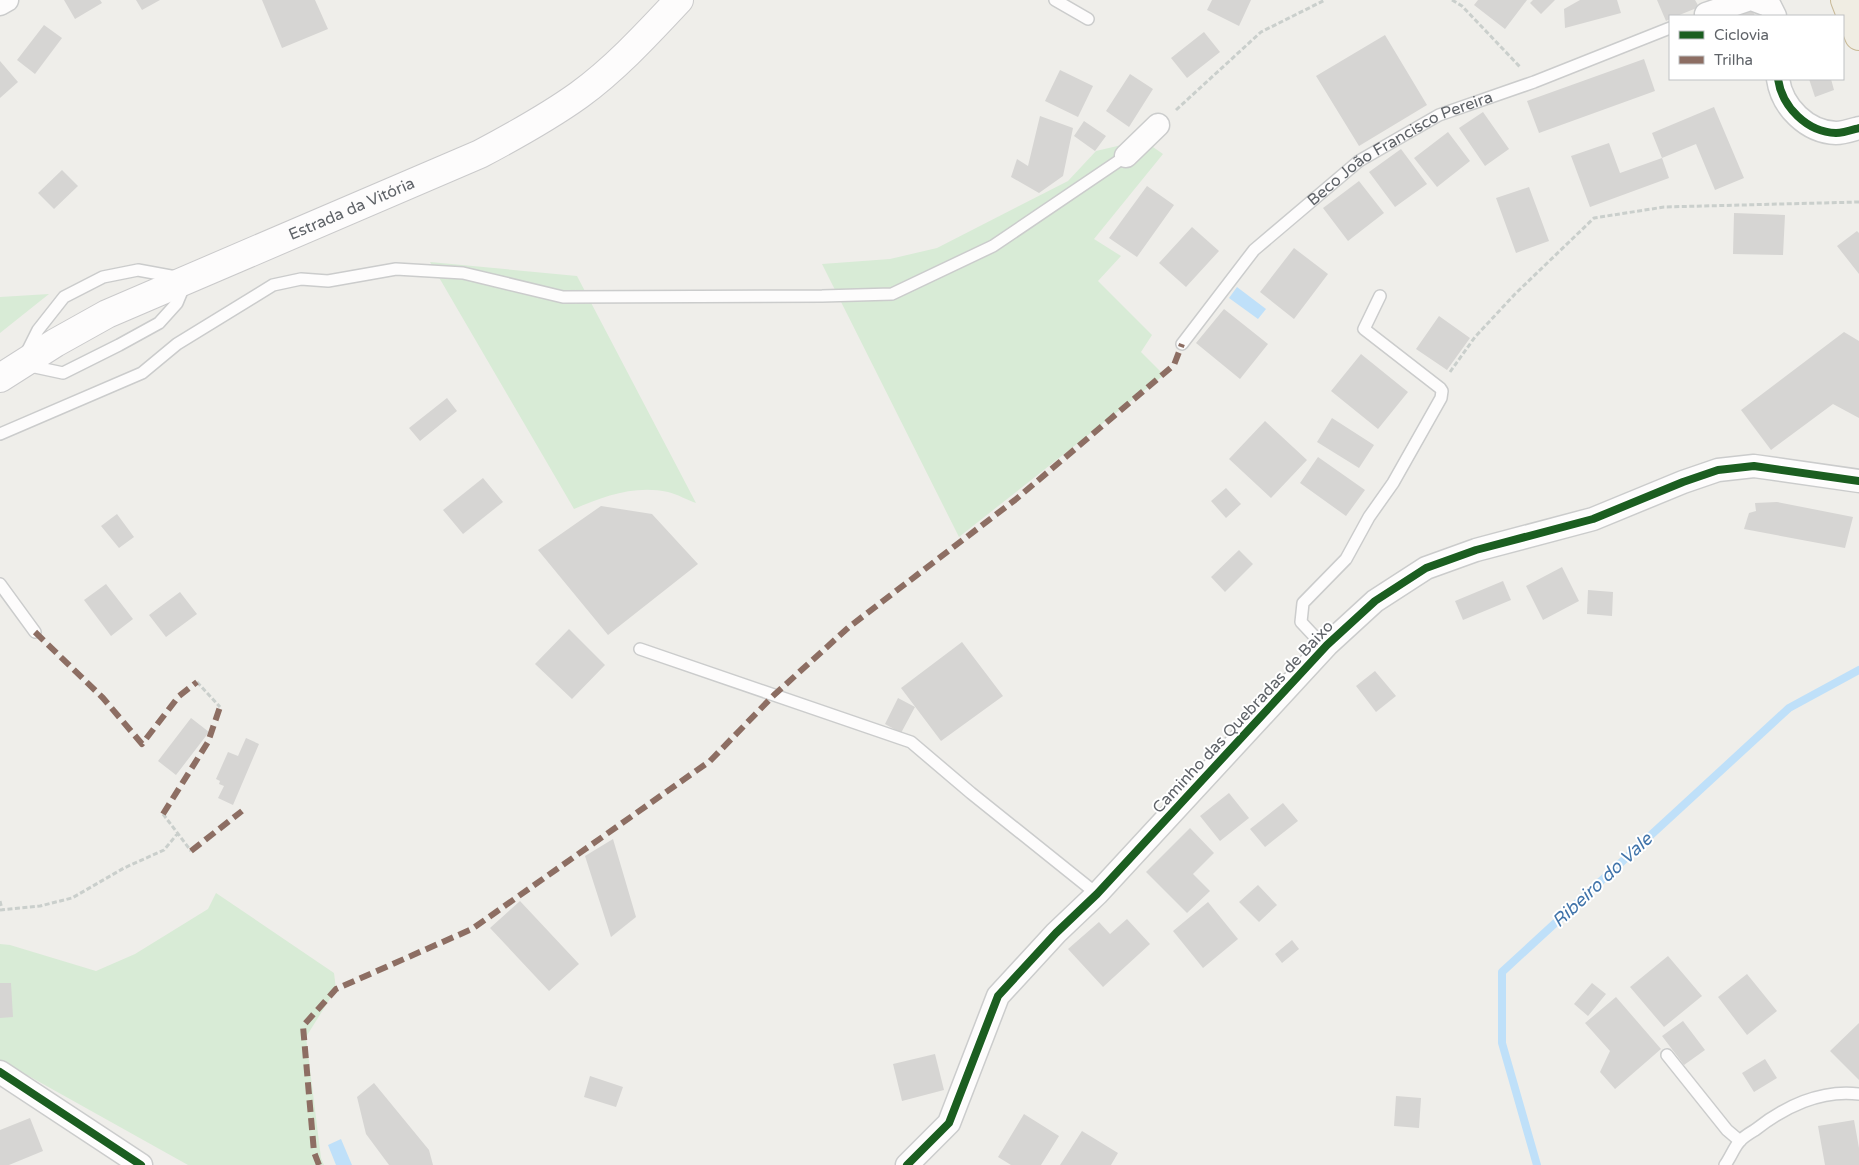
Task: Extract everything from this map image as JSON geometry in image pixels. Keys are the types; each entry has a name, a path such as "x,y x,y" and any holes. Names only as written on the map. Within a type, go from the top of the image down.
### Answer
{"highway":[{"path":"1845,0 1859,36"}],"main road":[{"name":"Estrada da Vitória","path":"10,371 107,314 480,154 528,129 580,94 629,52 678,0"}],"street":[{"path":"0,4 7,0"},
{"path":"1703,15 1747,0"},
{"path":"1754,0 1770,6 1775,15"},
{"path":"1778,80 1791,110 1805,123 1821,130 1837,133 1859,128"},
{"path":"1126,156 1158,125"},
{"name":"Caminho das Quebradas de Baixo","path":"907,1165 949,1123 998,996 1056,933 1097,894 1327,645 1375,601 1426,568 1476,550 1593,519 1683,482 1718,470 1754,466 1859,481"},
{"path":"0,1072 140,1165"}],"lane":[{"path":"1056,0 1088,20"},
{"name":"Beco João Francisco Pereira","path":"1182,344 1254,250 1359,161 1439,115 1534,82 1669,28"},
{"path":"0,434 142,373 177,344 273,285 302,279 328,281 396,269 462,273 563,297 892,294 993,246 1126,156"},
{"path":"10,371 38,330 64,297 103,277 138,270 187,279"},
{"path":"1327,645 1315,637 1302,622 1303,603 1346,559 1369,517 1393,484 1441,398 1442,391 1440,388 1364,329 1380,296"},
{"path":"0,584 35,632"},
{"path":"640,649 911,742 971,793 1097,894"},
{"path":"1667,1055 1727,1130 1740,1141"},
{"path":"1725,1165 1740,1141 1787,1108 1813,1098 1831,1094 1859,1094"}],"path":[{"path":"1191,97 1261,32 1325,0"},
{"path":"1452,0 1462,6 1524,71"},
{"path":"1440,388 1476,337 1514,294 1594,218 1664,207 1859,202"},
{"path":"197,682 220,707"},
{"path":"163,814 191,851"},
{"path":"0,901 1,910 40,906 72,898 124,868 164,850 178,834"}],"green space":[{"path":"1143,140 1163,154 1094,239 1121,256 1098,281 1152,335 1141,352 1164,375 959,537 822,264 890,259 937,248 1068,181 1096,151"},
{"path":"430,262 577,276 696,503 668,492 644,490 608,496 574,509"},
{"path":"49,294 0,333 0,297"},
{"path":"216,893 334,973 336,989 306,1037 321,1158 324,1165 188,1165 0,1060 0,944 10,945 96,971 135,954 208,909"}],"water":[{"path":"1237,287 1266,309 1258,319 1229,298"},
{"path":"341,1139 352,1165 336,1165 328,1145"}],"building":[{"path":"64,0 100,0 102,3 75,19"},
{"path":"136,0 160,0 142,10"},
{"path":"262,0 315,0 328,29 282,48"},
{"path":"1212,0 1251,0 1239,26 1207,10"},
{"path":"1478,0 1527,0 1505,29 1474,5"},
{"path":"1533,0 1555,0 1541,14 1530,3"},
{"path":"1580,0 1617,0 1621,13 1565,28 1564,9"},
{"path":"1657,0 1695,0 1699,7 1679,15 1669,15 1669,20 1666,21"},
{"path":"1750,5 1755,15 1735,15"},
{"path":"44,25 62,38 35,74 17,60"},
{"path":"1204,32 1220,52 1187,78 1171,58"},
{"path":"1385,35 1427,105 1359,146 1316,76"},
{"path":"1644,59 1655,91 1539,133 1527,101"},
{"path":"0,61 18,82 0,98"},
{"path":"1060,70 1093,86 1078,117 1045,101"},
{"path":"1130,74 1153,89 1129,127 1106,111"},
{"path":"1809,80 1831,80 1834,90 1815,97"},
{"path":"1714,107 1744,178 1715,190 1696,144 1662,158 1652,133"},
{"path":"1483,112 1509,149 1485,166 1459,128"},
{"path":"1040,116 1073,128 1063,176 1039,193 1011,177 1017,159 1028,166"},
{"path":"1084,121 1106,136 1095,151 1074,136"},
{"path":"1448,132 1470,161 1437,187 1414,158"},
{"path":"1609,143 1620,173 1662,158 1669,178 1590,207 1571,156"},
{"path":"1401,149 1427,184 1395,207 1369,172"},
{"path":"62,170 78,186 54,209 38,193"},
{"path":"1359,181 1384,213 1348,241 1323,208"},
{"path":"1147,186 1174,205 1137,257 1109,238"},
{"path":"1529,187 1549,241 1516,253 1496,198"},
{"path":"1734,213 1785,215 1783,255 1733,254"},
{"path":"1192,227 1219,251 1186,287 1159,263"},
{"path":"1857,231 1859,233 1859,274 1837,246"},
{"path":"1294,248 1328,274 1294,319 1260,292"},
{"path":"1224,309 1268,344 1240,379 1196,343"},
{"path":"1439,316 1470,338 1447,370 1416,349"},
{"path":"1844,332 1859,341 1859,418 1833,404 1771,450 1741,410"},
{"path":"1361,354 1408,392 1378,429 1331,391"},
{"path":"447,398 457,411 420,441 409,428"},
{"path":"1332,418 1374,445 1359,468 1317,442"},
{"path":"1265,421 1307,460 1271,498 1229,459"},
{"path":"1318,457 1365,490 1346,516 1300,483"},
{"path":"483,478 503,502 463,534 443,510"},
{"path":"1226,488 1241,504 1226,518 1211,501"},
{"path":"1777,502 1853,517 1845,548 1744,529 1749,513 1756,511 1755,503"},
{"path":"601,506 652,514 698,564 608,635 538,550"},
{"path":"117,514 134,537 119,548 101,526"},
{"path":"1239,550 1253,564 1225,592 1211,577"},
{"path":"1562,567 1579,601 1543,620 1526,586"},
{"path":"1503,581 1511,600 1463,620 1455,601"},
{"path":"106,584 133,619 111,636 84,600"},
{"path":"1588,590 1613,592 1612,616 1587,614"},
{"path":"180,592 197,614 166,637 149,615"},
{"path":"569,629 605,665 572,699 535,664"},
{"path":"962,642 1003,696 941,741 901,688"},
{"path":"1375,671 1396,696 1376,712 1356,686"},
{"path":"898,698 915,707 901,733 885,724"},
{"path":"191,718 209,732 176,775 158,761"},
{"path":"246,738 259,744 233,805 218,798 224,786 219,784 220,781 216,779 228,752 238,756"},
{"path":"1229,793 1249,818 1220,841 1200,816"},
{"path":"1283,803 1298,821 1265,847 1250,829"},
{"path":"1190,828 1214,853 1193,874 1210,891 1187,913 1146,872"},
{"path":"613,839 636,917 611,937 585,856"},
{"path":"1258,885 1277,905 1259,922 1239,902"},
{"path":"520,901 579,964 549,991 490,928"},
{"path":"1208,902 1238,939 1203,968 1173,931"},
{"path":"1127,919 1150,944 1103,987 1068,949 1099,922 1110,934"},
{"path":"1292,940 1299,949 1282,963 1275,954"},
{"path":"1668,956 1702,996 1664,1027 1630,987"},
{"path":"1747,974 1777,1011 1747,1035 1718,997"},
{"path":"0,983 11,983 13,1017 0,1018"},
{"path":"1592,983 1606,994 1588,1016 1574,1004"},
{"path":"1616,997 1661,1049 1615,1089 1600,1072 1610,1051 1585,1023"},
{"path":"1683,1021 1705,1050 1684,1065 1662,1036"},
{"path":"1859,1023 1859,1080 1830,1051"},
{"path":"935,1054 944,1090 902,1101 893,1064"},
{"path":"1765,1059 1777,1078 1754,1092 1742,1073"},
{"path":"590,1076 623,1087 616,1107 584,1097"},
{"path":"374,1083 429,1150 433,1165 389,1165 366,1134 357,1097"},
{"path":"1396,1096 1421,1098 1419,1128 1394,1126"},
{"path":"1024,1114 1059,1136 1041,1165 1011,1165 998,1157"},
{"path":"30,1118 43,1151 9,1165 0,1165 0,1130"},
{"path":"1854,1120 1859,1148 1859,1165 1825,1165 1818,1126"},
{"path":"1082,1131 1118,1153 1111,1165 1060,1165"}],"waterway":[{"name":"Ribeiro do Vale","path":"1537,1165 1502,1043 1502,972 1789,708 1859,670"}],"marked path":[{"path":"319,1165 314,1152 303,1026 336,989 472,929 710,761 774,695 849,627 1015,500 1174,365 1182,344"},
{"path":"35,632 103,698 142,744 179,696 197,682"},
{"path":"163,814 208,742 220,707"},
{"path":"191,851 242,811"}],"cycle path":[{"path":"1778,80 1780,89 1790,108 1806,123 1825,132 1845,132 1859,128"},
{"path":"907,1165 949,1123 998,996 1056,933 1097,894 1327,645 1375,601 1426,568 1476,550 1593,519 1683,482 1718,470 1754,466 1859,481"},
{"path":"0,1072 141,1165"}]}
